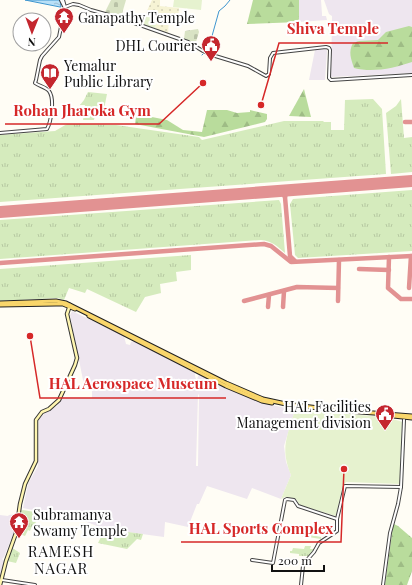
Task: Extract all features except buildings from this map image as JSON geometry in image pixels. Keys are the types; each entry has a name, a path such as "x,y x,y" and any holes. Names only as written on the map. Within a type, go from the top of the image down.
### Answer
{"main road":[{"path":"0,304 56,304 71,306 224,384 262,401 279,405 412,417"},
{"path":"0,585 6,561 16,533 20,504 25,484 36,461 36,420 42,412 49,409 59,400 77,358 67,314 71,306"},
{"path":"401,416 404,420 412,417"}],"street":[{"path":"0,133 47,129 49,126 52,108 50,93 35,83 42,56 60,37 64,7 62,0"},
{"path":"64,7 73,4 79,5 123,19 188,42 212,55 248,66 266,76 268,76 270,58 273,52 326,47 330,50 330,80 332,81 412,74"},
{"path":"383,585 390,533 398,504 404,420"},
{"path":"301,585 303,566 319,543 337,531 344,488 347,485 400,487"},
{"path":"252,560 273,563 287,499 294,500 298,506 338,519"},
{"path":"2,580 35,585"}],"shaded area":[{"path":"152,0 160,0 160,6 179,8 178,19 169,19 168,34 155,28 158,19 145,15"},
{"path":"299,0 321,0 322,16 326,16 327,20 299,22"},
{"path":"324,0 412,0 412,73 331,77 332,16 329,14"},
{"path":"326,49 325,80 309,80 315,50"},
{"path":"72,311 124,336 126,344 130,345 131,342 135,341 195,372 196,379 199,374 263,403 295,410 284,446 286,462 291,475 281,499 252,488 247,499 207,486 199,504 197,504 188,527 165,522 164,537 105,529 58,511 52,514 23,508 28,484 38,466 39,419 45,413 57,406 63,397 92,398 92,386 84,385 70,315","holes":["198,394 198,466 196,466"]},
{"path":"17,514 14,532 2,559 4,561 0,582 0,515 8,516"}],"green space":[{"path":"111,0 126,0 121,17 105,12"},
{"path":"174,0 202,0 201,10 173,7"},
{"path":"253,0 299,0 299,22 247,24"},
{"path":"145,15 158,19 155,28 143,24"},
{"path":"409,26 412,27 412,62 376,70 354,68 350,52 353,43 359,41 378,40 386,32"},
{"path":"198,29 199,32 195,45 184,39 185,31"},
{"path":"304,89 311,117 289,116"},
{"path":"88,92 107,94 104,109 97,106 94,120 83,120 85,105 80,105"},
{"path":"373,99 382,109 386,174 0,202 0,135 55,131 67,124 116,125 199,137 202,140 284,121 331,122 331,130 344,130 345,100"},
{"path":"401,99 404,138 412,137 412,172 391,174 386,113 396,106"},
{"path":"207,110 227,110 237,113 250,112 250,110 267,114 267,119 265,122 204,137 135,124 136,117 142,115 167,120 183,130 202,132"},
{"path":"412,190 412,251 298,258 295,255 290,204 293,199"},
{"path":"279,200 281,204 285,253 277,246 261,240 0,259 0,220"},
{"path":"191,255 191,270 176,272 177,281 160,284 161,293 145,297 136,312 87,289 85,293 69,288 64,300 58,298 0,301 0,269"},
{"path":"295,410 385,417 402,422 400,484 346,482 342,488 336,516 299,505 297,500 285,497 281,499 291,475 285,450 287,435"},
{"path":"23,510 46,514 45,519 36,520 35,526 32,526 30,531 28,530 25,536 17,533 20,511"},
{"path":"394,524 412,538 412,571 407,585 385,585"},
{"path":"297,526 317,528 316,536 321,537 321,539 295,535"},
{"path":"105,529 143,534 141,540 137,539 127,549 98,543"},
{"path":"305,546 311,546 310,549 314,549 310,556 299,556 299,554 290,553 293,548 304,549"},
{"path":"11,547 20,553 16,563 7,561"}],"water":[{"path":"25,0 60,0 61,7 60,7"}],"waterway":[{"path":"205,50 212,36 219,11 230,0"}],"taxiway":[{"path":"405,122 412,122"},
{"path":"285,197 289,190"},
{"path":"281,191 285,197 290,256 295,261"},
{"path":"0,263 264,244 271,246 291,262 412,256"},
{"path":"409,288 411,256"},
{"path":"389,257 388,288 401,299 412,299"},
{"path":"338,301 339,260"},
{"path":"359,269 389,270"},
{"path":"244,301 297,287 338,288"},
{"path":"283,307 284,291"},
{"path":"268,307 269,295"}],"runway":[{"path":"0,212 412,181"}],"place":[{"name":"Ganapathy Temple","path":"64,34"},
{"name":"DHL Courier","path":"211,62"},
{"name":"Rohan Jharoka Gym","path":"203,83"},
{"name":"Yemalur Public Library","path":"50,90"},
{"name":"Shiva Temple","path":"261,105"},
{"name":"HAL Aerospace Museum","path":"30,336"},
{"name":"HAL Facilities Management division","path":"385,431"},
{"name":"HAL Sports Complex","path":"344,469"},
{"name":"Subramanya Swamy Temple","path":"19,539"}],"district":[{"name":"RAMESH NAGAR","path":"61,560"}]}
